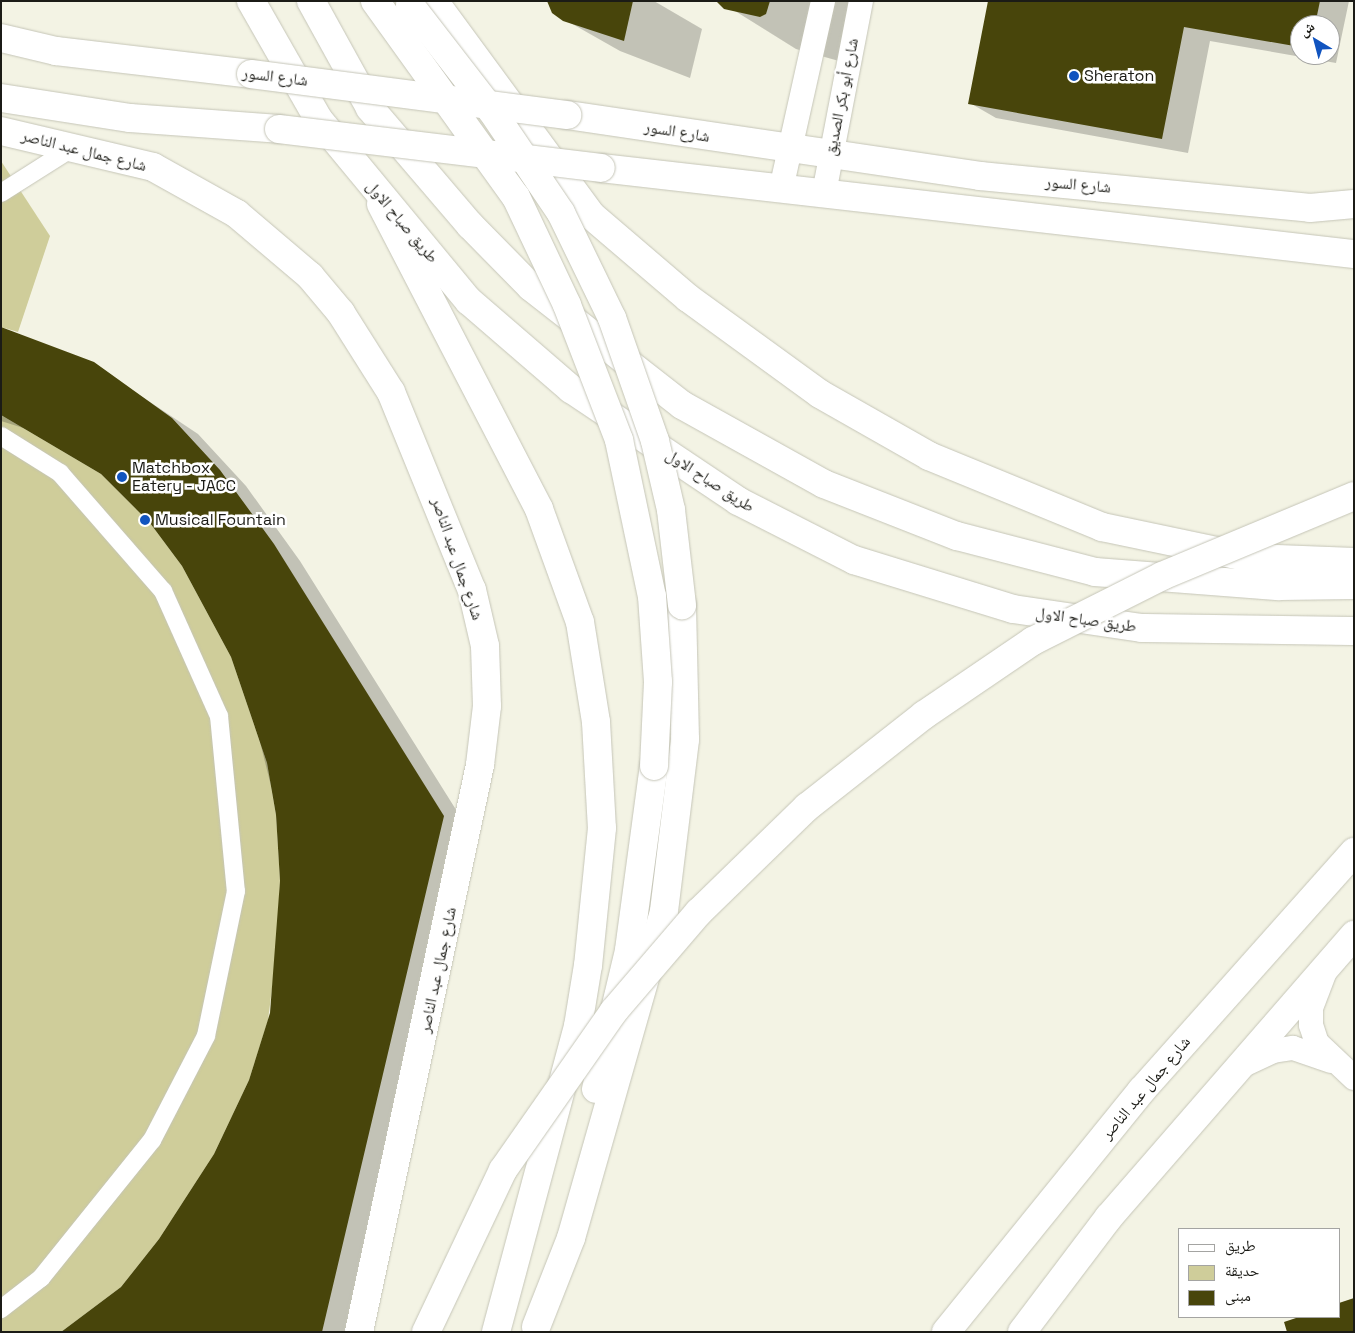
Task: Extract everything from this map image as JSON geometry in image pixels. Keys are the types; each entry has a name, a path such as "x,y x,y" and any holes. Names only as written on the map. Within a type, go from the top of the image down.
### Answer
{"main road":[{"name":"طريق صباح الاول","path":"251,1 319,120 376,193 469,301 571,389 738,501 854,560 1013,609 1142,628 1354,631"},
{"path":"311,1 370,108 470,225 531,287 682,405 824,484 957,536 1095,572 1280,586 1354,585"},
{"path":"375,1 516,197 567,305 619,440 652,596 658,682 654,766 629,950 536,1329"},
{"path":"417,3 532,168 575,238 600,291 655,441 671,510 682,605 685,748 664,911 571,1238 536,1329"},
{"path":"417,3 592,216 688,298 820,394 936,460 1102,527 1251,558 1354,562"},
{"name":"شارع السور","path":"1,38 56,51 567,114 788,150 980,176 1310,208 1354,204"},
{"path":"1,98 130,118 279,129 781,189 1354,254"},
{"name":"شارع جمال عبد الناصر","path":"1,130 76,146 153,167 237,214 275,243 341,313 374,362 410,432 472,590 481,627 488,706 480,765 359,1332"},
{"path":"376,193 539,509 580,622 596,722 602,828 588,964 578,1026 496,1332"},
{"path":"426,1332 503,1170 608,1018 699,912 807,807 924,715 1033,641 1162,576 1354,496"},
{"name":"شارع جمال عبد الناصر","path":"946,1332 1142,1090 1354,852"},
{"path":"1022,1332 1110,1217 1227,1077 1354,935"}],"street":[{"path":"781,189 788,150 823,1"},
{"name":"شارع أبو بكر الصديق","path":"824,193 861,1"},
{"path":"1,193 76,146"},
{"path":"1,436 60,473 163,591 219,716 236,891 206,1036 152,1140 41,1278 1,1309"},
{"path":"1331,961 1311,1008 1317,1043 1333,1062 1354,1078"},
{"path":"1227,1077 1273,1051 1293,1048 1333,1062"}],"green space":[{"path":"1,161 50,236 18,332 1,327"},
{"path":"1,415 101,474 150,523 182,566 231,657 267,763 276,815 280,881 276,958 268,1020 249,1080 214,1154 159,1239 121,1287 61,1332 1,1332"}],"building":[{"path":"547,1 633,1 624,41 563,21 552,13"},
{"path":"716,1 770,1 766,14 760,17 724,9"},
{"name":"Sheraton","path":"988,1 1320,1 1317,15 1290,15 1290,45 1184,27 1162,139 968,104"},
{"path":"1,327 94,362 172,418 220,470 274,544 444,816 322,1332 61,1332 121,1287 159,1239 214,1154 249,1080 270,1013 280,881 276,815 267,763 231,657 182,566 150,523 101,474 1,415"},
{"path":"1354,1298 1354,1332 1287,1332 1284,1322 1296,1318 1340,1318 1340,1303"}],"place":[{"name":"Sheraton","path":"1074,76"},
{"name":"Matchbox Eatery - JACC","path":"122,477"},
{"name":"Musical Fountain","path":"145,520"}]}
